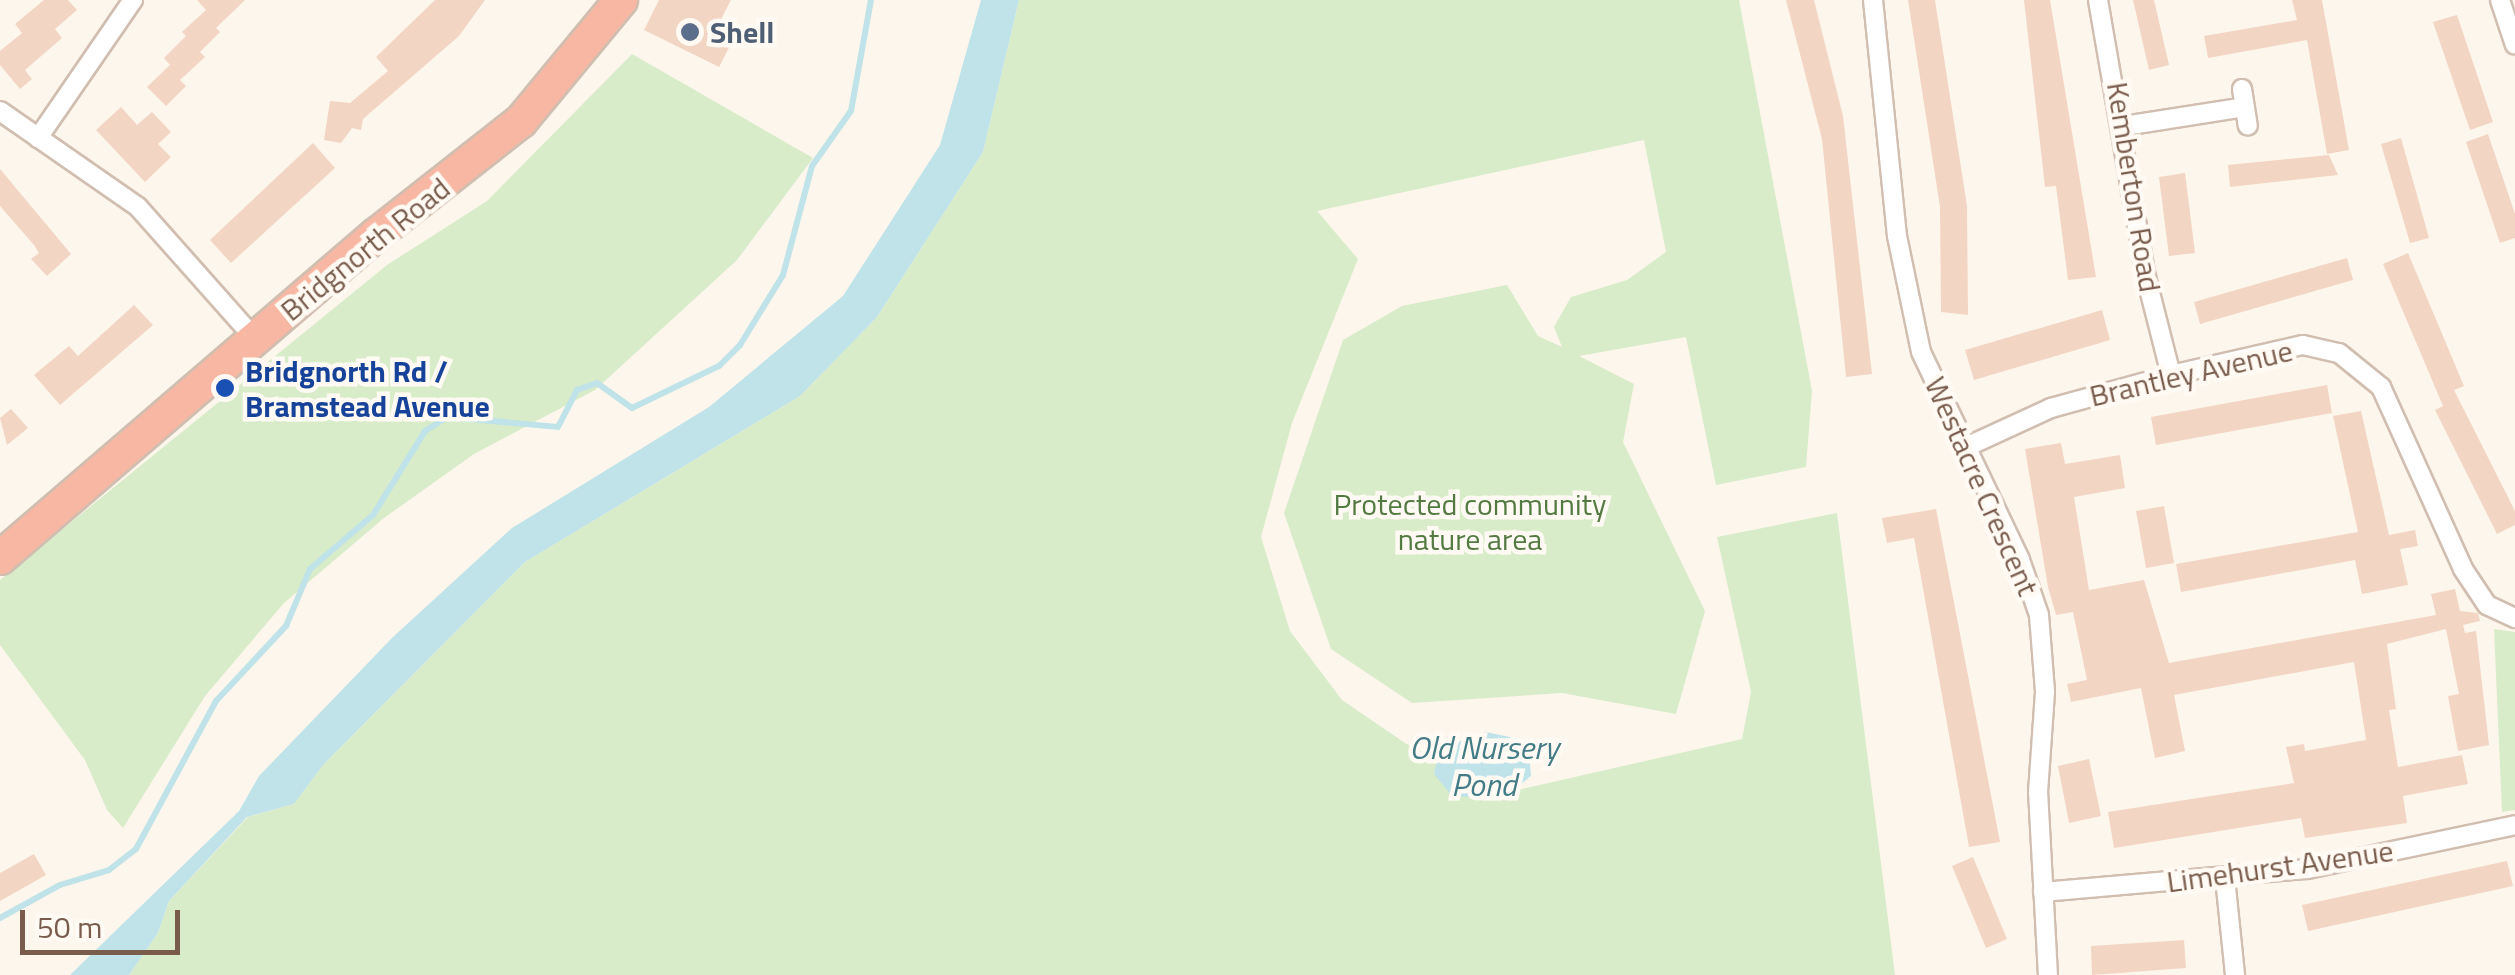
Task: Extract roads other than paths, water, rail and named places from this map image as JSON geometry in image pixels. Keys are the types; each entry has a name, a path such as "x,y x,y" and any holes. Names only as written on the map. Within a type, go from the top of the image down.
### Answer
{"highway":[{"name":"Bridgnorth Road","path":"0,558 521,122 622,0"}],"street":[{"path":"38,138 133,0"},
{"name":"Westacre Crescent","path":"1873,0 1897,236 1921,352 2020,560 2039,615 2048,975"},
{"name":"Kemberton Road","path":"2098,0 2124,126 2144,273 2171,374"},
{"path":"2500,0 2515,45"},
{"path":"2124,126 2244,98 2248,126"},
{"path":"0,111 138,208 256,340"},
{"name":"Brantley Avenue","path":"1964,448 2051,408 2171,374 2304,346 2338,352 2368,372 2463,569 2487,605 2515,618"},
{"name":"Limehurst Avenue","path":"2044,892 2333,865 2515,825"},
{"path":"2225,878 2235,975"}],"water":[{"path":"981,0 1019,0 983,152 877,317 800,396 525,562 323,765 294,804 247,817 169,901 158,933 129,975 70,975 239,811 259,776 393,637 512,528 709,407 843,296 940,145"},
{"name":"Old Nursery Pond","path":"1486,732 1528,741 1531,776 1502,799 1452,796 1434,774 1439,749"}],"waterway":[{"path":"0,918 60,885 109,870 136,849 216,701 286,626 310,569 373,515 425,431 447,417 558,427 577,390 597,383 632,408 719,366 740,345 783,275 812,166 851,111 871,0"}],"place":[{"name":"Shell","path":"690,32"},
{"name":"Bridgnorth Rd / Bramstead Avenue","path":"225,388"}],"park label":[{"name":"Protected community nature area","path":"1470,521"}]}
